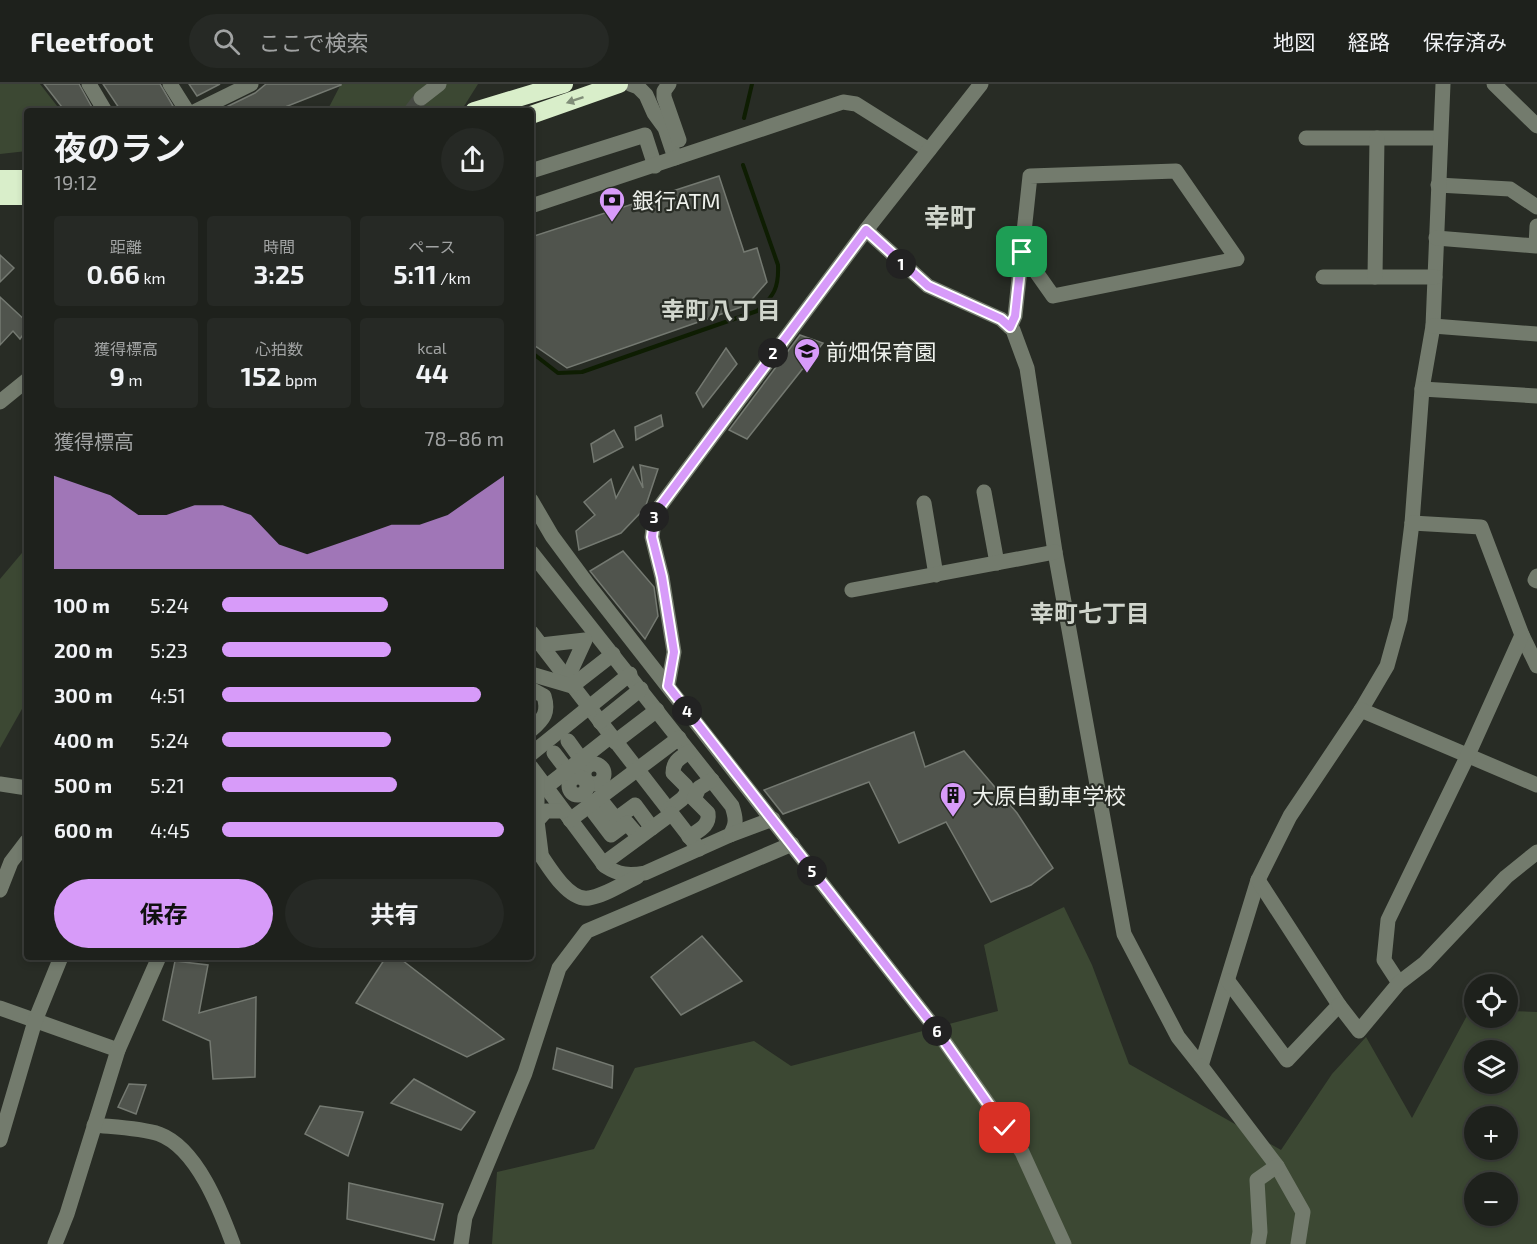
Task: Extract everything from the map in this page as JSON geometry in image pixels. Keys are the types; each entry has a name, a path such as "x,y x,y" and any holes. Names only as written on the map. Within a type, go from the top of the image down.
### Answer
{"highway":[{"path":"484,108 564,84"},
{"path":"534,114 619,84"},
{"path":"0,179 24,179"},
{"path":"0,196 24,196"}],"street":[{"path":"89,84 103,108"},
{"path":"170,84 185,108"},
{"path":"421,98 440,84"},
{"path":"630,84 638,87 646,95 680,157"},
{"path":"669,84 664,91 664,97 680,157"},
{"path":"668,686 674,652 664,586 652,537 655,513 866,230 981,84"},
{"path":"1201,1066 1258,880 1290,816 1361,710 1387,666 1400,620 1412,523 1422,389 1433,326 1443,84"},
{"path":"1494,84 1537,126"},
{"path":"201,108 243,85"},
{"path":"534,205 843,102 856,104 928,150"},
{"path":"534,170 645,135 655,166"},
{"path":"1306,138 1440,138"},
{"path":"1375,277 1377,138"},
{"path":"1010,327 1015,316 1030,176 1176,171 1237,259 1053,296 1022,252"},
{"path":"1438,185 1510,189 1537,207"},
{"path":"1436,238 1536,246 1537,226"},
{"path":"866,230 928,286 1001,319 1010,327 1018,341 1027,368 1055,552 1124,934 1178,1037 1277,1166 1303,1212 1298,1244"},
{"path":"1323,277 1435,277"},
{"path":"1433,326 1537,334"},
{"path":"0,402 24,382"},
{"path":"1422,389 1537,396"},
{"path":"984,492 997,563"},
{"path":"924,503 936,574"},
{"path":"534,505 552,536 935,1028 1022,1152 1064,1244"},
{"path":"1412,523 1481,526 1522,635 1537,666"},
{"path":"852,590 1055,552"},
{"path":"534,553 732,806 736,826 730,835"},
{"path":"1399,983 1384,960 1388,920 1468,755 1522,635"},
{"path":"537,642 585,640 570,682"},
{"path":"537,642 699,849"},
{"path":"534,675 570,682 614,654"},
{"path":"534,752 630,674"},
{"path":"563,811 571,791 577,795 583,794 587,789 584,774 588,766 594,764 601,768 634,719 641,689"},
{"path":"534,691 544,696 547,708 543,718 534,727"},
{"path":"600,722 634,719 657,710"},
{"path":"1361,710 1537,785"},
{"path":"537,821 546,811 563,811 594,802 679,738"},
{"path":"568,741 581,759"},
{"path":"538,776 567,770 581,759 616,743"},
{"path":"603,864 652,828 687,793 686,786 673,773 673,766 677,760 690,752"},
{"path":"554,753 567,770"},
{"path":"538,776 603,864 615,873 630,876 645,873"},
{"path":"538,776 537,821 541,854"},
{"path":"689,837 706,825 709,819 708,813 694,799 699,788 711,780"},
{"path":"0,784 24,788"},
{"path":"594,802 616,819 635,805 652,828"},
{"path":"594,802 611,835 627,823 639,837"},
{"path":"534,844 569,893 579,898 590,898 730,835 773,819"},
{"path":"461,1244 465,1217 525,1073 559,968 587,931 792,844"},
{"path":"0,890 11,862 24,845"},
{"path":"1258,880 1339,1005 1359,1031 1399,983 1425,963 1506,877 1537,852"},
{"path":"0,1140 34,1021 60,960"},
{"path":"55,1244 67,1214 118,1050 158,960"},
{"path":"1228,981 1287,1060 1339,1005"},
{"path":"0,1008 118,1050"},
{"path":"94,1125 159,1134 186,1153 202,1175 233,1244"},
{"path":"1258,1244 1260,1232 1257,1180 1277,1166"}],"green space":[{"path":"0,84 40,84 59,108 24,108 24,151 0,154"},
{"path":"341,84 478,84 463,108 329,108"},
{"path":"24,551 24,705 0,748 0,579"},
{"path":"1064,907 1092,965 1129,1064 1281,1150 1332,1074 1366,1037 1412,1118 1464,1021 1464,1028 1518,1028 1518,1011 1537,1012 1537,1244 492,1244 497,1172 594,1149 635,1068 754,1041 791,1066 998,1011 984,945"}],"building":[{"path":"44,84 79,84 92,108 63,108"},
{"path":"103,84 160,84 173,106 169,108 119,108"},
{"path":"189,84 220,84 197,96"},
{"path":"266,84 341,84 283,108 224,108 255,93"},
{"path":"719,176 744,252 757,248 767,282 747,305 567,368 534,345 534,236"},
{"path":"0,255 14,268 0,282"},
{"path":"0,297 24,319 24,333 20,339 13,331 0,345"},
{"path":"800,335 823,343 747,439 729,430"},
{"path":"726,348 737,364 703,407 696,393"},
{"path":"661,415 663,426 636,440 635,427"},
{"path":"614,430 623,447 594,462 591,444"},
{"path":"640,465 658,469 645,508 621,533 579,550 576,531 595,515 584,502 611,479 616,498 633,467 643,488"},
{"path":"623,551 654,587 658,616 645,639 590,571"},
{"name":"大原自動車学校","path":"914,732 925,767 964,751 1017,813 1053,868 1031,885 991,902 946,822 899,843 869,782 783,814 764,790"},
{"path":"702,936 742,981 681,1015 651,977"},
{"path":"384,960 402,960 504,1039 467,1057 356,1003"},
{"path":"175,961 208,965 199,1013 256,997 255,1077 213,1079 210,1041 163,1020"},
{"path":"557,1048 613,1066 612,1088 553,1069"},
{"path":"414,1079 475,1112 461,1130 391,1103"},
{"path":"129,1084 146,1085 136,1114 118,1107"},
{"path":"320,1106 363,1112 348,1156 305,1134"},
{"path":"349,1183 443,1204 434,1240 347,1219"}],"waterway":[{"path":"744,118 752,84"},
{"path":"534,354 558,373 582,372 757,311 768,301 774,291 778,280 778,265 743,165"}],"tunnel":[{"path":"413,108 421,98"}],"place":[{"name":"銀行ATM","path":"612,223"},
{"name":"前畑保育園","path":"807,374"},
{"name":"大原自動車学校","path":"953,818"}],"district":[{"name":"幸町","path":"950,216"},
{"name":"幸町八丁目","path":"721,309"},
{"name":"幸町七丁目","path":"1090,612"}],"route":[{"path":"1005,1128 935,1028 668,686 674,652 667,602 652,537 655,513 866,230 903,266 928,286 1001,319 1010,327 1015,316 1022,252"}]}
